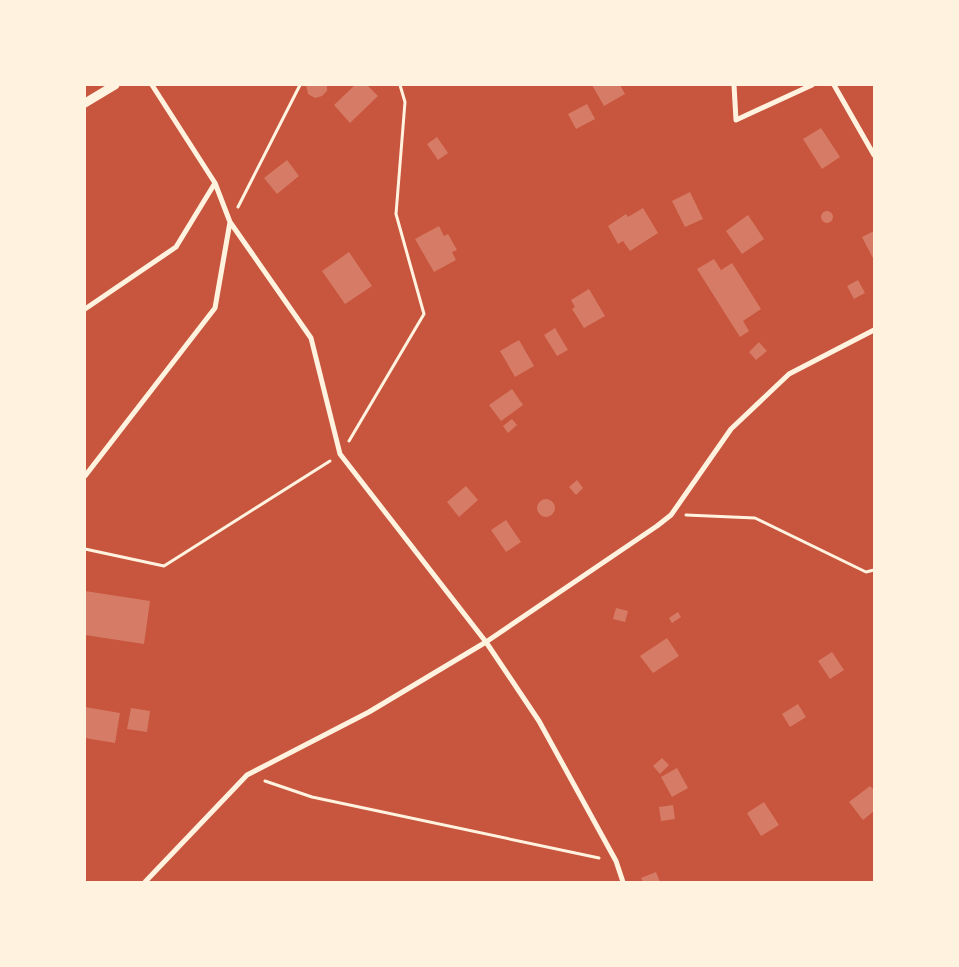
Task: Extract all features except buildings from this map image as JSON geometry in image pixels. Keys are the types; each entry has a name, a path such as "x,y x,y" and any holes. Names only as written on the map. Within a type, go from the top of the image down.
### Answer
{"street":[{"path":"85,103 115,85"},
{"path":"152,85 215,183 230,222 311,338 340,454 486,642 539,721 616,861 623,882"},
{"path":"734,85 736,120 812,85"},
{"path":"834,85 874,155"},
{"path":"85,309 176,247 215,183"},
{"path":"85,476 215,308 230,222"},
{"path":"145,882 247,775 369,712 486,642 657,526 671,515 731,429 789,374 874,330"}],"path":[{"path":"230,222 300,85"},
{"path":"671,515 755,518 866,572 874,570"},
{"path":"247,775 312,797 616,861"}]}
